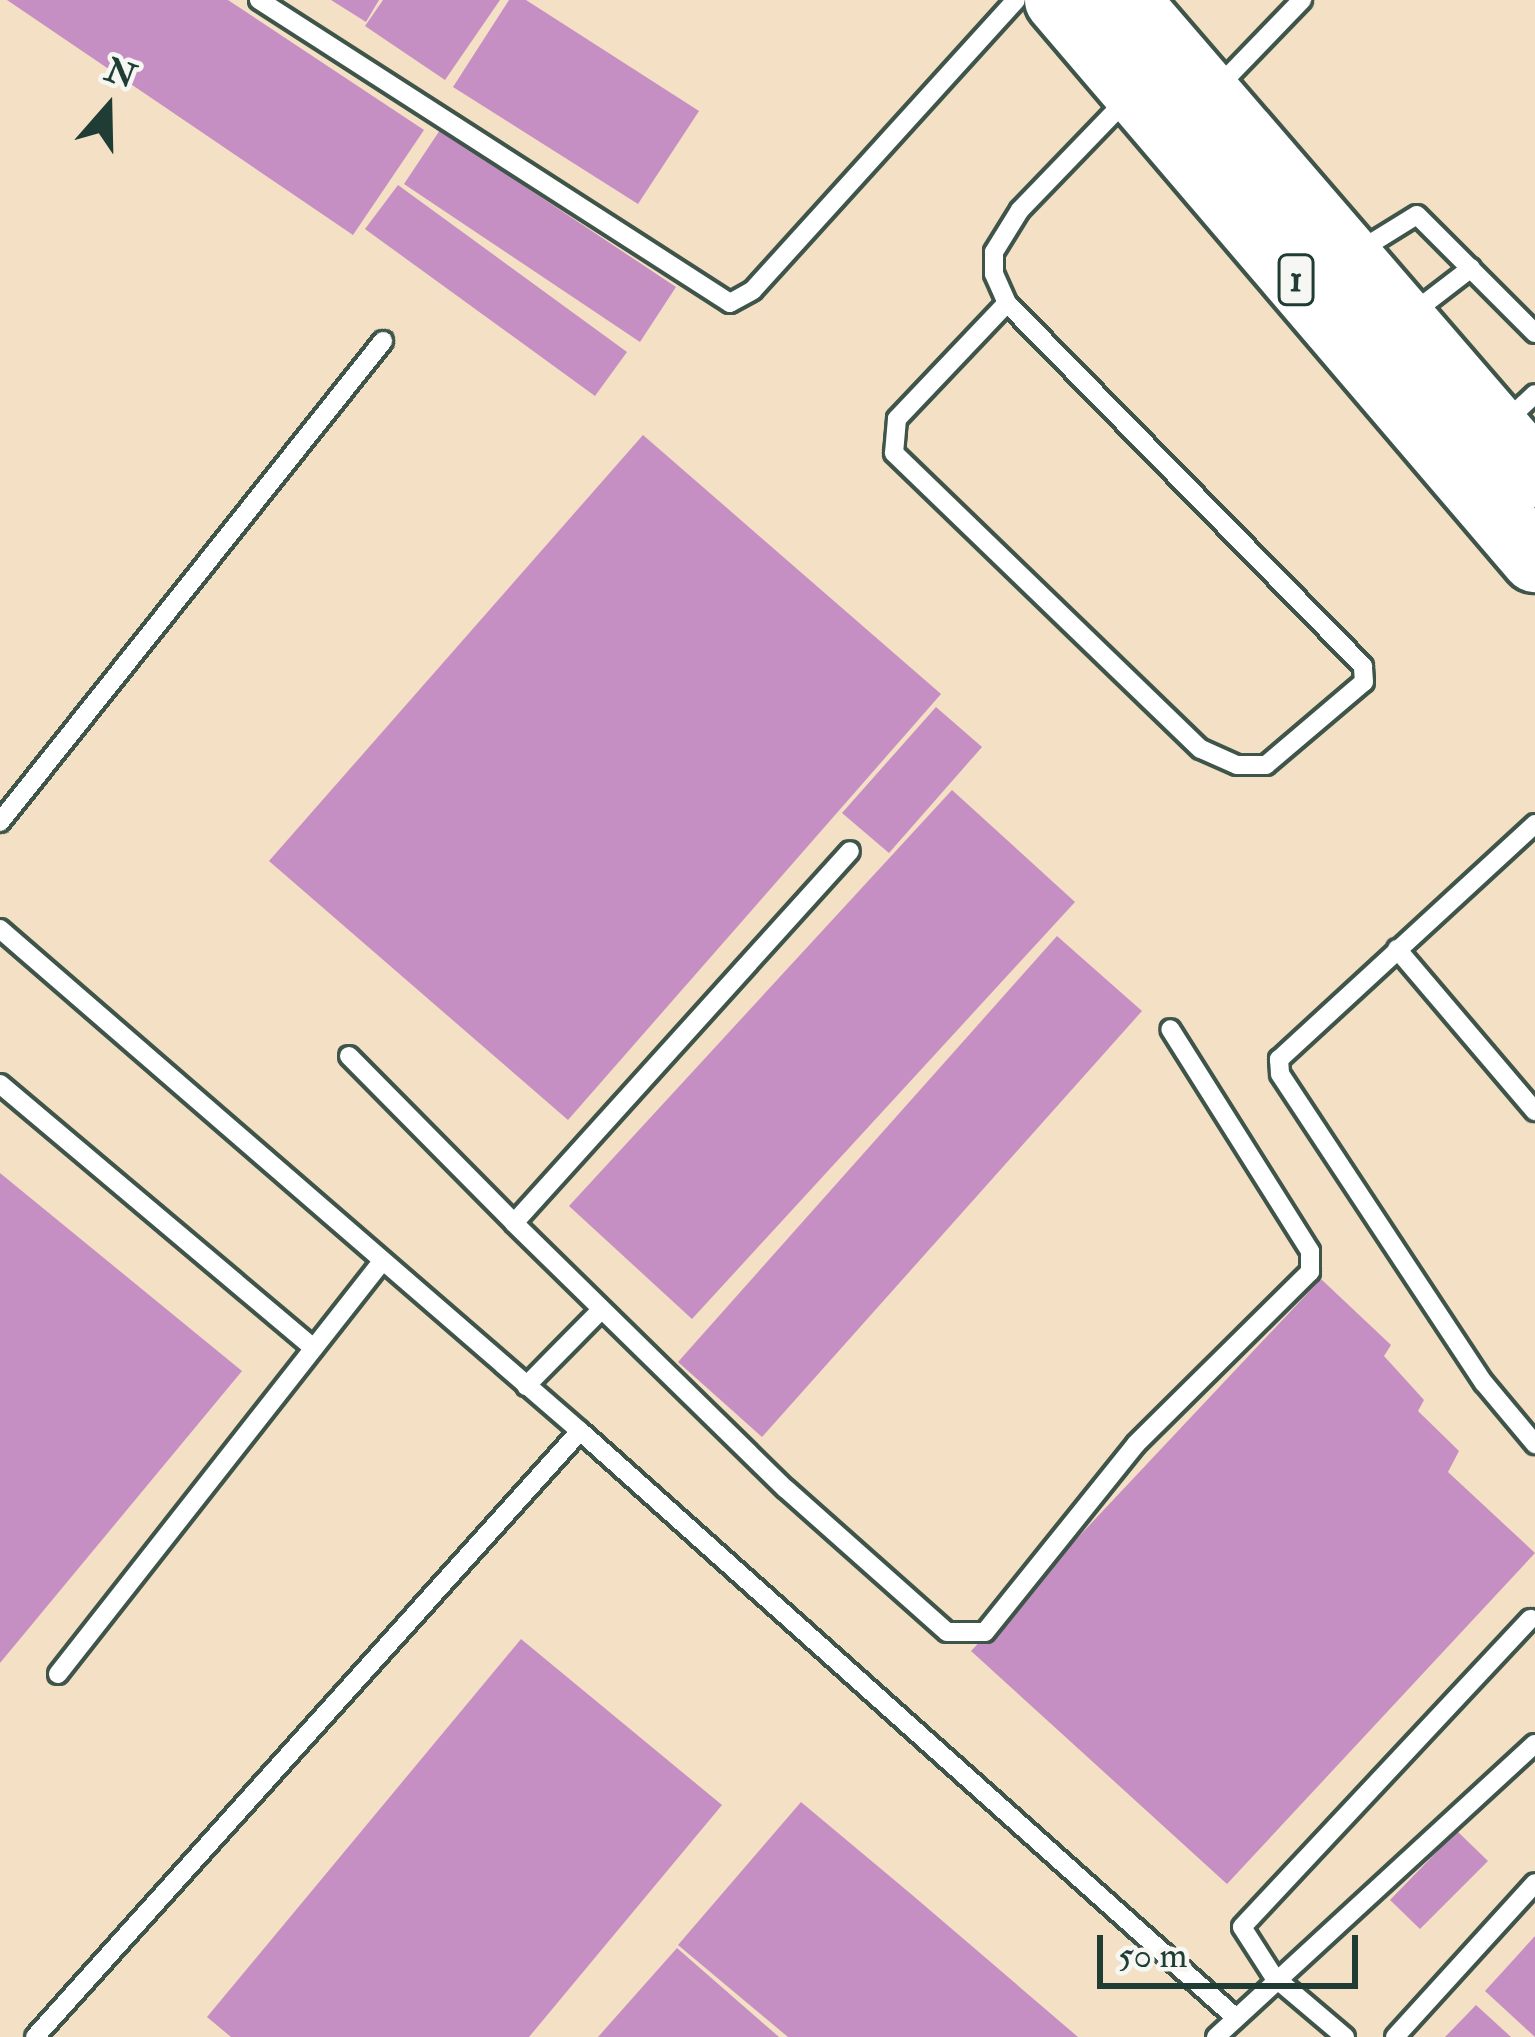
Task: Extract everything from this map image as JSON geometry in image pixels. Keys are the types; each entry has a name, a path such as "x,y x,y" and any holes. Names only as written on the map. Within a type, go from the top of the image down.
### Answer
{"highway":[{"name":"1","path":"1058,0 1165,81 1349,259 1378,333 1522,433"},
{"name":"1","path":"1126,0 1165,81 1378,333 1535,559"}],"lane":[{"path":"260,0 730,303 753,290 1016,0"},
{"path":"1007,303 896,419 895,453 1202,749 1237,765 1266,766 1364,682 1363,666 1007,303 997,285 994,252 1020,210 1165,81 1302,0"},
{"path":"1349,259 1402,217 1418,215 1535,334"},
{"path":"1378,333 1472,268"},
{"path":"0,822 383,341"},
{"path":"1535,824 1279,1059 1280,1075 1484,1383 1535,1444"},
{"path":"514,1223 850,850"},
{"path":"0,929 380,1264 580,1431 1235,2017"},
{"path":"1397,949 1535,1112"},
{"path":"349,1056 600,1311 947,1632 986,1632 1136,1444 1310,1272 1310,1251 1170,1029"},
{"path":"0,1084 314,1348"},
{"path":"58,1674 380,1264"},
{"path":"526,1386 600,1311"},
{"path":"35,2037 580,1431"},
{"path":"1345,2037 1274,1976 1242,1928 1249,1912 1530,1619"},
{"path":"1216,2037 1274,1976 1535,1744"},
{"path":"1395,2037 1535,1883"}],"building":[{"path":"7,0 228,0 424,130 353,235"},
{"path":"331,0 379,0 366,22"},
{"path":"383,0 500,0 445,80 365,26"},
{"path":"509,0 526,0 699,111 638,204 453,87"},
{"path":"440,130 676,287 640,342 404,184"},
{"path":"398,185 627,352 595,396 365,229"},
{"path":"643,435 941,694 568,1120 269,861"},
{"path":"936,707 982,747 889,853 842,813"},
{"path":"952,790 1075,902 692,1319 569,1206"},
{"path":"1057,936 1142,1011 762,1437 678,1362"},
{"path":"0,1173 242,1371 0,1663"},
{"path":"1321,1279 1391,1345 1384,1356 1424,1400 1418,1411 1459,1451 1448,1472 1535,1553 1227,1884 971,1651"},
{"path":"521,1639 722,1805 529,2037 231,2037 207,2017"},
{"path":"801,1802 1078,2037 788,2037 678,1945"},
{"path":"1457,1831 1488,1861 1420,1929 1390,1900"},
{"path":"1535,1936 1535,2037 1485,1991"},
{"path":"677,1948 779,2037 598,2037"},
{"path":"1476,2005 1511,2037 1445,2037"}]}
